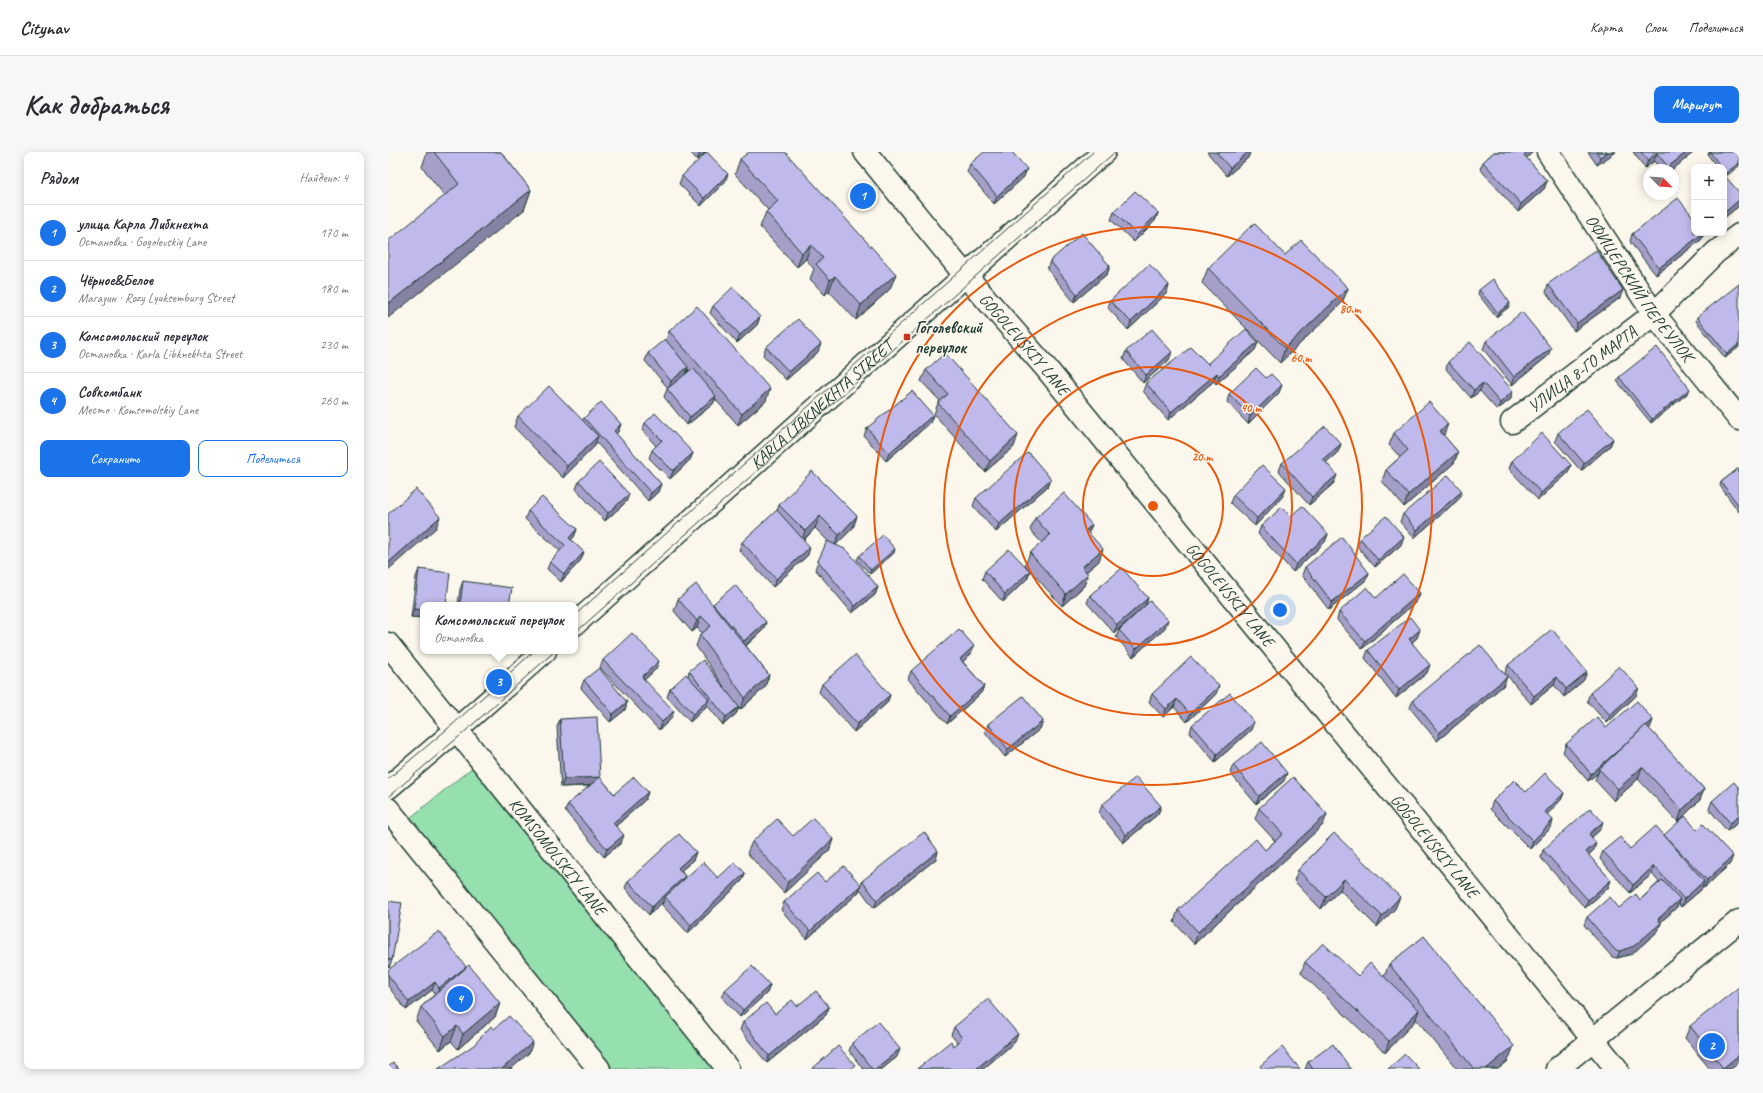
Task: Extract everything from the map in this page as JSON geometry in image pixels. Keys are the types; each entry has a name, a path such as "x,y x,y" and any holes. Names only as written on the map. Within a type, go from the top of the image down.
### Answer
{"street":[{"name":"GOGOLEVSKIY LANE","path":"865,152 966,275 1046,368 1593,1040"},
{"name":"KARLA LIBKNEKHTA STREET","path":"578,621 1104,152"},
{"name":"ОФИЦЕРСКИЙ ПЕРЕУЛОК","path":"1548,152 1654,314 1739,419"},
{"name":"УЛИЦА 8-ГО МАРТА","path":"1512,422 1654,314 1716,252 1739,235"},
{"name":"KOMSOMOLSKIY LANE","path":"388,644 728,1069"},
{"path":"388,788 542,654"},
{"path":"388,809 599,1069"},
{"path":"1557,1069 1739,921"},
{"path":"1593,1040 1617,1069"}],"green space":[{"path":"473,767 715,1069 612,1069 410,818"}],"building":[{"path":"434,152 501,152 531,190 388,304 388,241 459,184"},
{"path":"707,152 728,174 704,198 682,176"},
{"path":"749,152 785,152 896,274 861,305 835,276 830,280 816,264 823,258 811,245 802,253 766,212 778,201 740,159"},
{"path":"984,152 1012,152 1027,169 997,196 970,164"},
{"path":"1216,152 1248,152 1230,168"},
{"path":"1494,152 1527,152 1524,155 1547,181 1521,204 1483,162"},
{"path":"1596,152 1608,152 1600,157"},
{"path":"1641,152 1687,152 1672,164 1666,164 1657,153 1648,160"},
{"path":"1710,152 1736,152 1739,156 1739,163 1727,172 1727,164 1719,164"},
{"path":"1727,178 1739,192 1739,200 1727,210"},
{"path":"1135,191 1158,213 1137,235 1114,212"},
{"path":"1679,199 1691,214 1691,236 1699,236 1659,268 1632,234 1675,200"},
{"path":"1254,223 1285,255 1301,240 1348,288 1285,348 1208,268"},
{"path":"1082,233 1110,266 1077,294 1050,261"},
{"path":"1596,250 1623,290 1577,323 1548,284"},
{"path":"1149,264 1169,285 1131,322 1110,301"},
{"path":"1493,279 1510,303 1498,313 1479,290"},
{"path":"1739,284 1739,344 1727,354 1697,317"},
{"path":"733,287 760,317 740,335 713,306"},
{"path":"697,306 770,389 742,414 669,331"},
{"path":"1522,312 1551,348 1514,377 1486,341"},
{"path":"798,319 821,344 789,372 766,347"},
{"path":"1152,329 1172,352 1146,375 1126,351"},
{"path":"1246,329 1258,342 1219,376 1217,373 1171,412 1146,383 1191,347 1209,365 1208,363"},
{"path":"665,339 688,367 671,381 648,353"},
{"path":"1470,342 1513,391 1500,403 1483,383 1474,390 1448,362"},
{"path":"1657,347 1690,389 1652,419 1619,377"},
{"path":"945,353 1018,435 990,461 938,403 948,394 926,370"},
{"path":"693,368 716,396 690,417 667,389"},
{"path":"1256,368 1266,378 1271,374 1282,385 1250,416 1229,394"},
{"path":"549,386 598,436 567,466 518,416"},
{"path":"912,391 933,415 889,453 867,428"},
{"path":"601,402 621,424 614,431 661,484 651,493 584,418"},
{"path":"1429,402 1448,424 1440,431 1458,452 1408,495 1386,470 1408,450 1394,433"},
{"path":"1587,409 1613,439 1584,463 1558,433"},
{"path":"655,413 693,453 673,471 652,450 662,440 645,423"},
{"path":"1325,426 1341,444 1323,459 1337,475 1312,497 1282,463"},
{"path":"1542,433 1571,465 1541,493 1512,461"},
{"path":"1028,452 1051,479 999,524 976,498"},
{"path":"599,462 629,494 608,513 579,481"},
{"path":"1262,465 1286,488 1257,518 1233,495"},
{"path":"1739,468 1739,506 1721,482"},
{"path":"812,471 857,516 839,535 820,516 805,531 779,505"},
{"path":"1448,475 1462,491 1417,530 1403,514"},
{"path":"416,489 440,517 388,563 388,514"},
{"path":"1064,493 1092,525 1086,530 1103,549 1082,567 1088,574 1066,594 1030,553 1050,535 1035,518"},
{"path":"542,497 577,529 569,538 584,552 564,574 550,562 565,545 528,511"},
{"path":"1302,506 1328,534 1296,564 1261,526 1282,507 1291,516"},
{"path":"777,510 810,547 776,579 742,542"},
{"path":"1386,516 1404,537 1378,560 1360,538"},
{"path":"883,535 895,549 871,570 859,556"},
{"path":"1342,537 1369,573 1332,602 1305,567"},
{"path":"827,541 847,550 878,587 855,606 818,561"},
{"path":"1009,549 1030,571 1005,594 985,571"},
{"path":"1122,568 1148,598 1117,625 1090,595"},
{"path":"419,569 450,573 446,602 420,602 420,610 414,609"},
{"path":"1403,574 1420,593 1365,641 1339,612 1367,587 1376,598"},
{"path":"463,581 512,588 510,602 460,602"},
{"path":"696,584 769,675 745,698 700,635 711,626 701,616 697,621 678,599"},
{"path":"735,585 766,622 744,641 713,604"},
{"path":"1150,601 1168,620 1136,649 1119,630"},
{"path":"1410,617 1420,630 1409,639 1430,665 1399,690 1368,650"},
{"path":"959,629 974,646 960,659 984,686 950,716 911,671"},
{"path":"1552,629 1587,672 1566,689 1557,677 1534,696 1508,665"},
{"path":"632,633 659,661 642,677 674,711 662,722 603,660"},
{"path":"1480,645 1507,677 1439,733 1413,700"},
{"path":"855,655 890,695 857,724 822,684"},
{"path":"1191,657 1219,686 1190,714 1177,699 1166,709 1152,694"},
{"path":"703,660 739,707 726,717 689,671"},
{"path":"1619,666 1639,688 1610,715 1590,693"},
{"path":"599,668 627,702 613,714 584,680"},
{"path":"686,674 709,699 693,714 670,689"},
{"path":"1230,693 1254,722 1217,754 1192,725"},
{"path":"1023,696 1043,721 1008,749 988,724"},
{"path":"1637,701 1653,720 1591,774 1566,744 1597,717 1606,728"},
{"path":"597,717 600,777 564,779 560,719"},
{"path":"1646,725 1704,789 1682,810 1642,767 1618,789 1599,769"},
{"path":"1262,742 1287,773 1259,796 1233,765"},
{"path":"1545,773 1564,793 1545,812 1553,820 1533,841 1493,801 1514,780 1526,792"},
{"path":"600,777 614,794 634,777 648,792 613,823 624,835 607,849 568,804"},
{"path":"1136,777 1161,806 1126,835 1102,805"},
{"path":"1293,777 1327,814 1198,932 1178,910 1256,839 1265,850 1283,834 1259,808"},
{"path":"1734,782 1739,788 1739,816 1730,823 1712,801"},
{"path":"1590,808 1603,822 1589,834 1596,843 1586,852 1611,880 1588,900 1543,850"},
{"path":"1685,816 1697,830 1703,824 1733,856 1707,880 1664,835"},
{"path":"813,818 833,839 788,882 752,842 777,819 793,836"},
{"path":"1656,826 1704,881 1684,899 1654,866 1633,885 1603,851 1620,837 1630,849"},
{"path":"924,832 938,851 877,900 862,881"},
{"path":"1334,833 1400,897 1382,916 1344,879 1326,897 1298,870"},
{"path":"679,834 696,852 678,868 685,876 652,907 628,881"},
{"path":"703,862 718,878 735,862 745,873 691,925 665,897"},
{"path":"844,866 861,885 810,931 784,902 817,873 825,882"},
{"path":"1662,880 1680,899 1658,919 1661,923 1634,946 1620,951 1615,950 1587,917 1610,897 1619,908 1636,894 1640,900"},
{"path":"388,901 402,903 392,960 388,959"},
{"path":"439,931 466,967 439,988 435,982 409,1002 388,975 388,970"},
{"path":"1424,936 1514,1046 1486,1069 1474,1069 1389,964"},
{"path":"1323,943 1358,976 1370,963 1419,1010 1389,1041 1305,962"},
{"path":"469,965 500,1003 463,1034 457,1026 445,1036 421,1007"},
{"path":"752,966 770,985 743,1010 725,990"},
{"path":"1739,987 1739,1055 1723,1068 1690,1026"},
{"path":"816,991 829,1007 769,1056 743,1022 766,1003 775,1014 792,1000 797,1006"},
{"path":"988,999 1018,1034 976,1069 918,1068 951,1041 953,1046 962,1038 954,1027"},
{"path":"509,1016 533,1042 502,1069 438,1069 474,1045 491,1026 494,1029"},
{"path":"878,1022 900,1049 875,1069 872,1069 852,1043"},
{"path":"1333,1044 1351,1069 1313,1069 1308,1062"},
{"path":"838,1046 855,1065 850,1069 812,1069"},
{"path":"1282,1047 1300,1069 1262,1069 1260,1066"},
{"path":"1405,1054 1419,1069 1388,1069"},
{"path":"393,1063 399,1069 388,1069 388,1067"}],"tram line":[{"path":"578,612 1093,152"},
{"path":"578,630 1115,152"},
{"path":"388,779 452,725 531,654"},
{"path":"388,797 461,735 552,654"}],"place":[{"name":"улица Карла Либкнехта","path":"863,196"},
{"name":"Гоголевский переулок","path":"907,337"},
{"name":"Комсомольский переулок","path":"499,682"},
{"name":"Совкомбанк","path":"460,999"},
{"name":"Чёрное&Белое","path":"1712,1046"}]}
